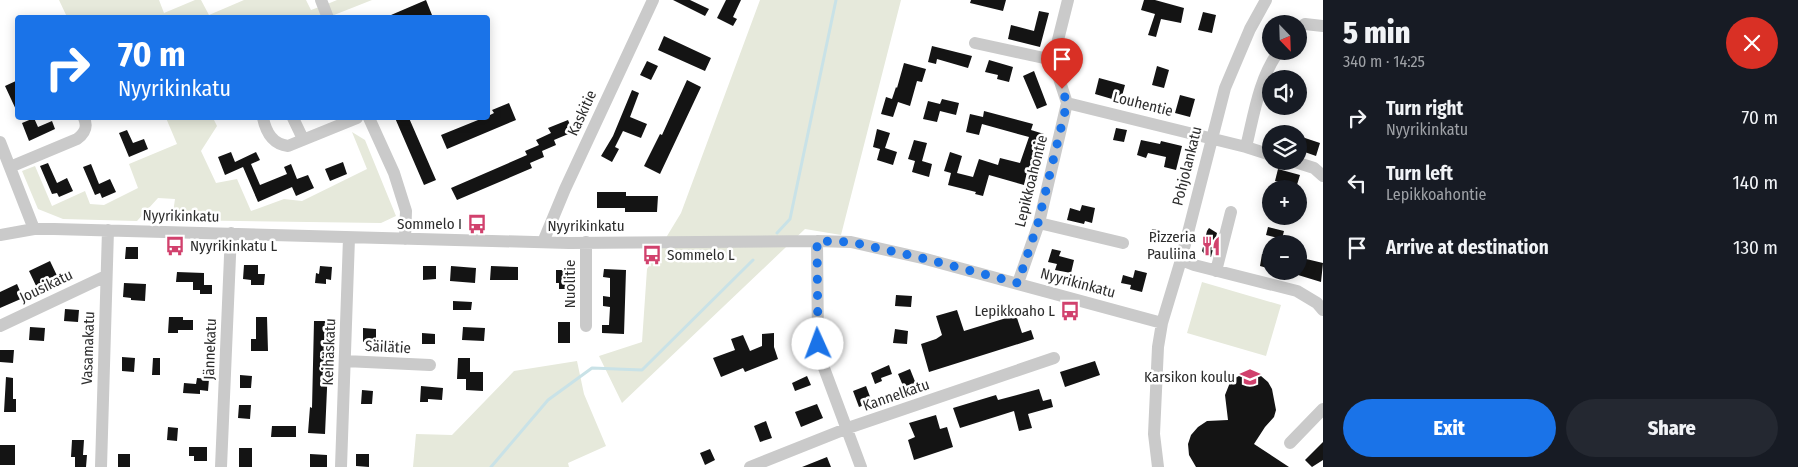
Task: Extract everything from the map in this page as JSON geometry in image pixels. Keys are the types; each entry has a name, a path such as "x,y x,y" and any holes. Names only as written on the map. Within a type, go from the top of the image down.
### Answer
{"street":[{"path":"321,0 327,15"},
{"name":"Kaskitie","path":"543,242 564,189 653,0"},
{"path":"1067,103 1053,60 1068,0"},
{"name":"Pohjolankatu","path":"1158,467 1154,434 1158,347 1162,323 1181,260 1225,88 1250,29 1266,0"},
{"path":"1308,24 1323,26"},
{"path":"975,43 1053,60"},
{"path":"1246,146 1264,79 1272,60"},
{"name":"Louhentie","path":"1067,103 1262,151"},
{"name":"Lepikkoahontie","path":"1018,283 1038,223 1067,103"},
{"path":"10,167 78,139 86,128 84,120"},
{"path":"264,120 270,136 279,145 288,146 352,120"},
{"path":"295,120 303,139"},
{"path":"370,120 394,173 406,211 405,239"},
{"path":"0,142 34,229"},
{"path":"1307,166 1314,168 1323,176"},
{"path":"1216,271 1231,212"},
{"path":"1038,223 1123,242"},
{"name":"Nyyrikinkatu","path":"0,235 34,229 543,242 851,242 1018,283 1162,323"},
{"name":"Vasamakatu","path":"101,467 108,230"},
{"name":"Jännekatu","path":"221,467 231,233"},
{"name":"Keihäskatu","path":"341,467 349,238"},
{"path":"817,241 818,344 821,360 861,467"},
{"name":"Nuolitie","path":"586,242 586,326"},
{"path":"1181,260 1216,271 1296,291 1317,303 1323,310"},
{"name":"Jousikatu","path":"0,326 106,276"},
{"name":"Kannelkatu","path":"750,467 848,428 1054,358"},
{"name":"Säilätie","path":"345,361 430,365"},
{"path":"1290,443 1323,409"}],"shaded area":[{"path":"59,0 159,0 164,13 195,0 201,0 209,15 66,15"},
{"path":"244,0 306,0 311,10 322,6 326,15 209,15"},
{"path":"337,0 372,0 334,15 328,15 325,5"},
{"path":"760,0 901,0 841,235 805,229 622,403 599,356 642,342 647,269 681,213"},
{"path":"167,120 214,120 217,126 201,151 216,183 237,179 251,211 284,199 302,201 367,169 352,132 365,140 396,216 381,223 172,220 175,199 158,198 137,221 63,219 38,209 22,171 35,166 52,206 85,191 90,204 104,205 138,188 129,164 177,144"},
{"path":"1202,282 1281,305 1266,356 1187,333"},
{"path":"577,361 584,394 606,446 568,463 569,467 413,467 416,434 452,435 514,371"}],"building":[{"path":"426,0 432,15 391,15"},
{"path":"673,0 690,0 709,9 705,16"},
{"path":"726,0 741,0 733,17 737,19 733,26 717,18"},
{"path":"971,0 1006,0 1003,11 970,3"},
{"path":"1144,0 1155,0 1184,8 1181,23 1161,19 1156,37 1148,35 1155,14 1141,10"},
{"path":"1039,11 1049,13 1040,47 1008,39 1011,25 1034,31"},
{"path":"1203,12 1216,15 1212,33 1198,30"},
{"path":"664,36 711,58 705,71 658,50"},
{"path":"932,46 972,56 968,68 937,59 936,64 928,62"},
{"path":"989,60 1013,67 1009,82 997,79 998,75 985,72"},
{"path":"647,61 658,66 651,80 640,75"},
{"path":"904,63 926,69 922,82 917,81 910,106 898,102 893,117 881,114 886,97 892,99 897,88"},
{"path":"1157,66 1169,70 1164,88 1152,85"},
{"path":"1034,71 1047,105 1037,109 1023,76"},
{"path":"1099,78 1125,85 1122,96 1113,94 1112,99 1095,94"},
{"path":"687,80 701,87 660,174 644,166 660,134 662,135"},
{"path":"15,81 15,108 5,86"},
{"path":"632,90 639,93 630,117 647,124 641,138 623,131 615,147 619,149 612,162 601,156 613,136"},
{"path":"1180,95 1195,99 1190,117 1175,113"},
{"path":"942,99 959,103 956,115 940,111 937,122 923,119 928,101 940,104"},
{"path":"509,103 516,120 447,149 441,135 478,120 490,120 490,115 494,113 492,110"},
{"path":"984,111 1033,124 1031,130 1044,134 1033,174 1027,172 1024,185 989,175 983,196 975,194 976,192 948,185 951,173 944,171 950,152 962,156 957,173 973,177 979,159 998,165 1000,158 1020,163 1029,137 982,124 979,135 966,132 970,114 983,117"},
{"path":"35,120 38,127 52,121 55,129 29,141 22,123"},
{"path":"396,120 410,120 436,180 424,185"},
{"path":"568,120 573,132 554,140 556,145 542,151 544,157 530,163 532,168 457,200 451,188 527,155 525,151 539,145 536,140 551,133 548,128"},
{"path":"1116,128 1127,130 1124,142 1113,140"},
{"path":"877,129 890,133 885,148 897,152 893,165 877,160 880,149 873,147"},
{"path":"127,130 133,143 144,139 148,149 129,157 119,133"},
{"path":"1307,139 1320,143 1316,156 1307,153"},
{"path":"914,140 927,143 922,161 932,164 929,177 912,172 915,161 908,159"},
{"path":"1141,140 1160,144 1161,141 1182,146 1176,170 1164,167 1166,157 1148,153 1146,158 1137,155"},
{"path":"231,152 235,162 256,152 260,160 251,164 260,185 287,174 284,167 291,164 297,179 308,175 314,188 296,196 292,187 258,202 243,167 225,175 218,157"},
{"path":"343,162 347,174 330,181 325,169"},
{"path":"48,163 57,183 67,178 73,191 59,197 57,193 52,194 40,166"},
{"path":"91,164 99,184 110,179 116,192 102,198 100,193 95,195 83,167"},
{"path":"1278,170 1300,175 1298,180 1275,180"},
{"path":"597,192 626,192 626,196 658,196 657,212 625,212 625,208 597,208"},
{"path":"1082,205 1095,208 1092,223 1085,221 1084,224 1067,220 1070,208 1080,211"},
{"path":"1268,227 1284,231 1283,235 1266,235"},
{"name":"Pizzeria Pauliina","path":"1209,228 1217,233 1211,257 1206,256 1202,251"},
{"path":"1152,229 1162,231 1159,243 1149,241"},
{"path":"126,247 138,247 138,259 125,259"},
{"path":"1052,249 1061,251 1059,256 1074,260 1071,273 1055,270 1057,264 1048,262"},
{"path":"1307,259 1323,263 1321,282 1307,278"},
{"path":"50,261 60,282 39,292 29,271"},
{"path":"244,265 258,265 258,274 265,274 264,285 251,285 251,280 243,279"},
{"path":"320,266 332,267 331,280 326,279 326,284 315,283 316,273 319,274"},
{"path":"423,266 436,266 436,279 423,280"},
{"path":"451,266 476,268 475,283 450,281"},
{"path":"491,266 518,267 518,280 490,280"},
{"path":"604,269 626,270 624,334 602,333 602,325 609,325 610,307 603,306 603,296 610,297 610,278 603,277"},
{"path":"556,270 571,270 571,283 567,283 567,289 559,289 559,283 556,283"},
{"path":"1135,270 1147,273 1142,292 1130,289 1131,285 1121,283 1123,275 1133,278"},
{"path":"177,272 204,273 204,285 212,285 212,294 200,294 200,290 193,290 193,282 176,282"},
{"path":"124,283 146,284 145,301 131,300 131,298 123,297"},
{"path":"17,284 23,298 0,308 0,292"},
{"path":"896,295 912,296 911,307 895,306"},
{"path":"453,301 472,302 471,310 453,310"},
{"path":"65,309 79,310 78,322 64,321"},
{"path":"957,310 964,331 1016,315 1022,333 1031,330 1034,339 929,372 921,344 942,335 936,316"},
{"path":"169,317 183,317 183,320 193,320 193,330 178,330 178,333 168,333"},
{"path":"256,317 267,317 268,351 251,351 251,339 256,339"},
{"path":"314,321 330,321 325,434 308,433 310,407 312,408"},
{"path":"558,322 570,322 570,343 558,343"},
{"path":"30,327 45,328 44,341 29,340"},
{"path":"463,327 485,328 484,341 462,340"},
{"path":"363,328 376,329 376,342 363,342"},
{"path":"895,329 908,331 907,344 893,343"},
{"path":"422,333 435,334 435,344 422,344"},
{"path":"774,333 774,347 778,359 745,372 743,368 721,377 713,358 735,350 731,339 743,335 750,351 762,346 762,334"},
{"path":"0,350 14,350 13,363 0,362"},
{"path":"122,357 135,358 134,372 122,371"},
{"path":"153,358 160,358 160,375 152,375"},
{"path":"458,358 470,358 470,372 483,372 483,391 466,390 466,379 457,379"},
{"path":"1095,361 1100,375 1065,387 1060,372"},
{"path":"889,365 892,374 881,378 882,381 875,384 871,373"},
{"path":"910,369 916,384 904,388 898,374"},
{"path":"1253,373 1261,376 1268,382 1272,389 1276,410 1274,417 1254,444 1289,467 1196,467 1189,455 1188,444 1191,435 1207,421 1228,420 1225,395 1229,385 1233,379 1243,374"},
{"path":"240,375 252,376 251,388 240,388"},
{"path":"807,376 811,385 795,391 792,383"},
{"path":"6,377 13,378 13,399 16,399 16,412 4,412"},
{"path":"197,378 209,379 208,391 200,390 200,394 183,393 184,383 196,384"},
{"path":"421,386 443,388 442,400 428,399 428,402 420,402"},
{"path":"866,386 872,402 859,407 853,391"},
{"path":"1039,389 1043,401 1051,399 1053,407 1028,414 1032,428 1019,431 1014,411 960,428 953,408 996,395 998,400"},
{"path":"362,390 373,391 372,404 361,404"},
{"path":"817,404 823,418 801,427 795,412"},
{"path":"239,405 251,405 250,419 238,418"},
{"path":"936,415 940,429 947,427 953,447 914,460 908,440 915,437 909,423"},
{"path":"766,421 772,438 760,442 754,426"},
{"path":"272,426 296,426 296,437 271,437"},
{"path":"168,427 178,428 177,441 167,440"},
{"path":"72,440 84,440 83,455 87,455 86,467 75,467 75,457 71,457"},
{"path":"1323,442 1323,460 1312,467 1305,460"},
{"path":"0,445 15,445 15,465 0,465"},
{"path":"189,447 207,447 207,461 194,461 194,456 189,456"},
{"path":"239,448 252,448 252,467 239,467"},
{"path":"710,449 715,460 705,465 700,453"},
{"path":"118,454 130,454 130,467 118,467"},
{"path":"310,454 327,455 327,467 310,467"},
{"path":"356,454 369,454 369,467 356,466"},
{"path":"827,457 831,467 802,467"}],"waterway":[{"path":"777,233 790,219 836,0"},
{"path":"491,467 548,400 592,368 642,370 753,260"}],"place":[{"name":"Sommelo I","path":"477,224"},
{"name":"Nyyrikinkatu L","path":"175,246"},
{"name":"Pizzeria Pauliina","path":"1211,246"},
{"name":"Sommelo L","path":"652,255"},
{"name":"Lepikkoaho L","path":"1070,311"},
{"name":"Karsikon koulu","path":"1250,377"}],"route":[{"path":"818,344 817,241 851,242 1018,283 1038,223 1067,103 1062,89"}]}
